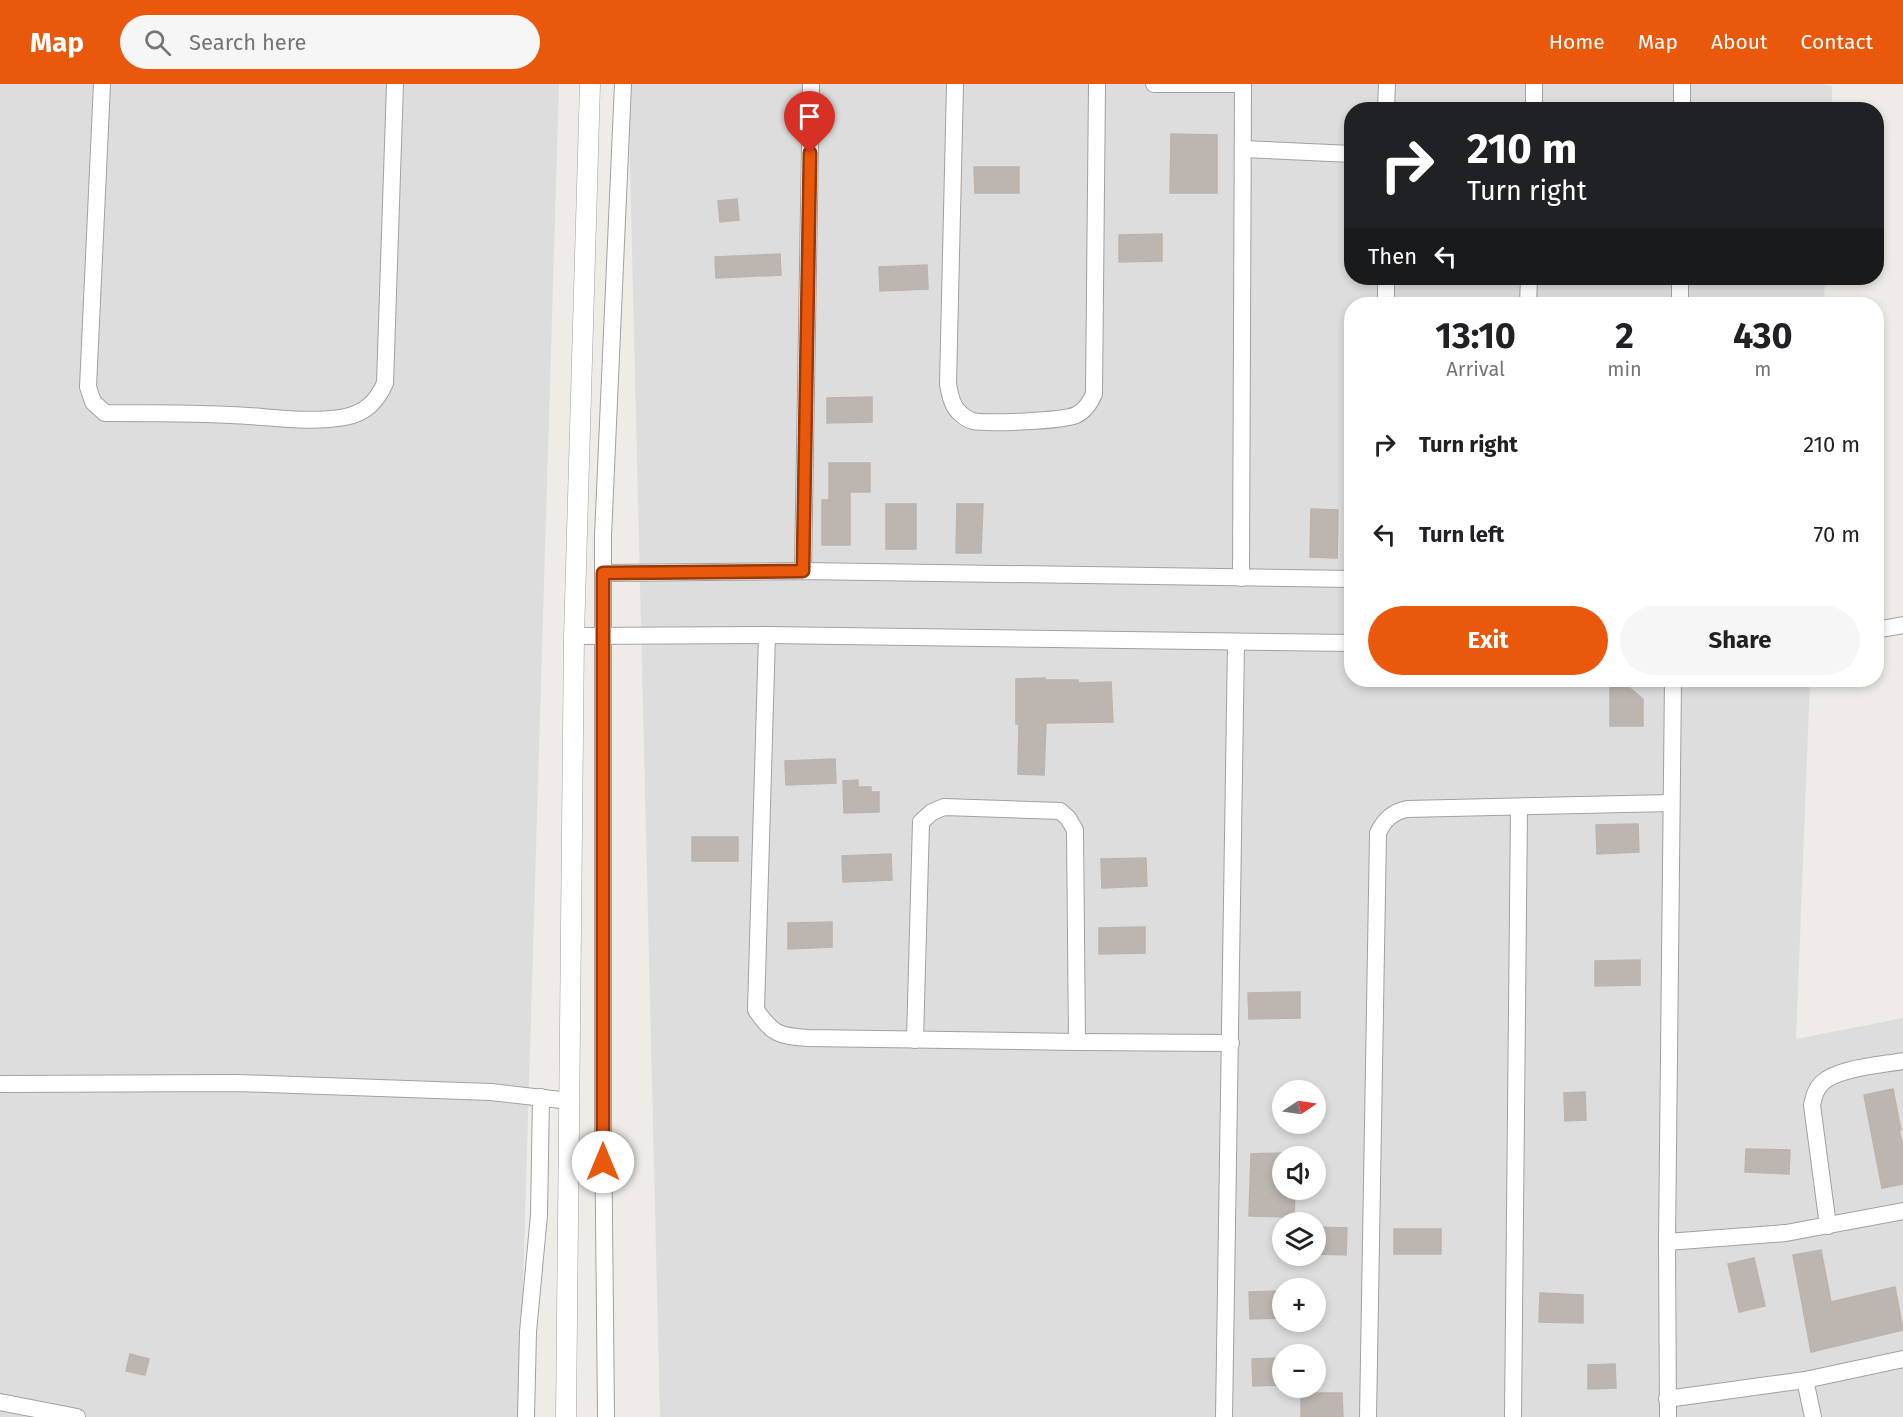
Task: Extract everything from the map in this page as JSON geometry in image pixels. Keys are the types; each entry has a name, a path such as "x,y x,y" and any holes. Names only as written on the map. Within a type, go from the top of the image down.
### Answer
{"street":[{"path":"102,84 88,387 93,402 105,413 230,415 307,420 346,417 361,411 373,404 386,383 395,84"},
{"path":"566,1417 574,636 590,84"},
{"path":"606,1417 603,1115 603,573 604,495 623,84"},
{"path":"803,571 811,84"},
{"path":"955,84 948,384 951,400 960,414 970,420 983,422 1030,421 1074,416 1087,407 1094,394 1097,84"},
{"path":"1154,84 1243,84 1241,578"},
{"path":"1386,102 1387,84"},
{"path":"1534,84 1534,102"},
{"path":"1682,84 1682,102"},
{"path":"1243,149 1344,154"},
{"path":"603,573 803,571 1344,579"},
{"path":"1884,629 1903,625"},
{"path":"574,636 604,634 767,635 1344,643"},
{"path":"767,635 756,1010 768,1027 784,1036 915,1040 1231,1043"},
{"path":"1224,1417 1236,643"},
{"path":"1668,1417 1667,1242 1674,687"},
{"path":"1368,1417 1378,833 1382,824 1397,811 1407,809 1671,803"},
{"path":"915,1040 921,822 932,812 944,807 1060,811 1068,818 1075,830 1077,1042"},
{"path":"1513,1417 1520,807"},
{"path":"1828,1226 1812,1105 1815,1092 1833,1075 1903,1061"},
{"path":"0,1084 238,1083 491,1092 570,1101"},
{"path":"526,1417 528,1332 539,1215 541,1097"},
{"path":"1667,1242 1786,1233 1903,1211"},
{"path":"1667,1399 1805,1380 1903,1359"},
{"path":"1805,1380 1813,1417"},
{"path":"0,1402 77,1417"}],"shaded area":[{"path":"0,84 559,84 519,1417 0,1417"},
{"path":"628,84 1821,84 1832,86 1832,102 1344,102 1344,285 1825,285 1824,297 1344,297 1344,687 1810,687 1796,1039 1903,1018 1903,1417 660,1417"}],"building":[{"path":"1171,134 1217,135 1217,193 1170,193"},
{"path":"974,167 1019,167 1019,193 975,193"},
{"path":"737,199 739,220 720,222 718,201"},
{"path":"1162,234 1162,261 1119,262 1119,235"},
{"path":"780,254 781,275 716,278 715,257"},
{"path":"927,265 928,289 880,291 879,267"},
{"path":"872,397 872,422 827,423 827,398"},
{"path":"829,463 870,463 870,492 850,492 850,545 822,545 822,500 829,500"},
{"path":"886,504 916,504 916,549 886,549"},
{"path":"957,504 983,504 981,553 956,553"},
{"path":"1311,509 1338,510 1337,558 1310,557"},
{"path":"1045,678 1045,680 1078,680 1078,683 1111,682 1113,722 1046,723 1044,775 1018,774 1019,724 1016,724 1016,679"},
{"path":"1610,687 1628,687 1643,699 1643,726 1610,726"},
{"path":"835,759 836,783 786,785 785,761"},
{"path":"858,780 858,787 871,787 871,792 879,792 879,812 844,813 843,781"},
{"path":"1638,824 1639,852 1597,854 1596,825"},
{"path":"692,837 738,837 738,861 692,861"},
{"path":"891,854 892,880 843,882 842,856"},
{"path":"1146,858 1147,886 1102,888 1101,859"},
{"path":"832,922 832,947 788,949 788,923"},
{"path":"1145,927 1145,953 1099,954 1099,928"},
{"path":"1640,960 1640,985 1595,986 1595,961"},
{"path":"1300,992 1300,1018 1249,1019 1248,993"},
{"path":"1893,1089 1903,1147 1903,1184 1882,1188 1864,1095"},
{"path":"1585,1092 1586,1120 1565,1121 1564,1093"},
{"path":"1746,1149 1790,1150 1789,1174 1745,1172"},
{"path":"1272,1153 1272,1200 1295,1200 1294,1212 1272,1212 1272,1217 1249,1216 1251,1154"},
{"path":"1326,1227 1347,1228 1346,1255 1326,1254"},
{"path":"1394,1229 1441,1229 1441,1254 1394,1254"},
{"path":"1821,1250 1831,1302 1895,1287 1903,1330 1811,1352 1793,1255"},
{"path":"1754,1258 1765,1306 1739,1312 1728,1264"},
{"path":"1272,1291 1272,1318 1250,1319 1249,1292"},
{"path":"1540,1293 1583,1295 1583,1323 1539,1322"},
{"path":"130,1354 149,1359 145,1375 126,1371"},
{"path":"1272,1358 1272,1385 1253,1386 1252,1359"},
{"path":"1615,1364 1616,1388 1588,1389 1588,1365"},
{"path":"1326,1393 1342,1393 1343,1417 1301,1417 1301,1398 1326,1398"}],"route":[{"path":"603,1162 603,573 803,571 810,153"}]}
